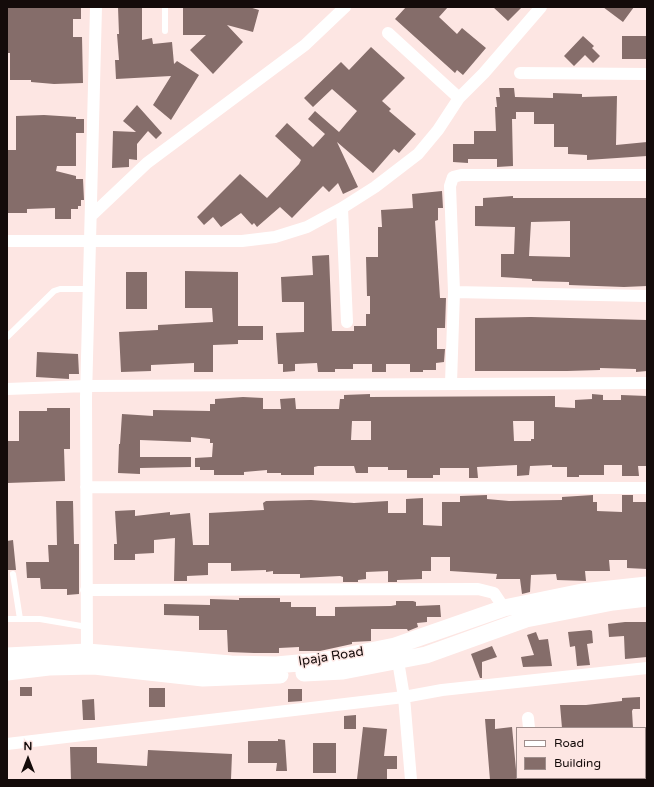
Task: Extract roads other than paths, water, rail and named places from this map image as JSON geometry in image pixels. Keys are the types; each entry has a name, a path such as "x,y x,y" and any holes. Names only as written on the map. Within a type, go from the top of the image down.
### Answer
{"main road":[{"name":"Ipaja Road","path":"7,656 87,652 231,664 276,665 321,661 395,646 504,608 582,592 647,585"},
{"name":"Ipaja Road","path":"7,672 49,667 94,666 203,678 257,677 343,671 426,655 526,619 613,602 647,598"}],"street":[{"path":"87,652 86,487 88,289 91,242 96,7"},
{"path":"91,216 147,163 305,45 345,7"},
{"path":"7,241 242,241 275,237 307,227 342,208 375,187 418,154 438,130 459,98 484,73 541,7"},
{"path":"388,33 459,98"},
{"path":"520,73 647,74"},
{"path":"450,383 454,292 450,186 453,177 461,175 647,175"},
{"path":"342,208 346,322"},
{"path":"454,292 647,296"},
{"path":"7,389 87,386 647,383"},
{"path":"86,487 647,488"},
{"path":"86,590 478,588 494,593 504,608"},
{"path":"398,661 404,697 411,780"},
{"path":"7,744 404,697 442,690 647,668"}],"lane":[{"path":"165,7 165,31"},
{"path":"7,337 54,291 60,289 88,289"},
{"path":"13,574 20,619"},
{"path":"7,619 40,619 87,627"}]}
